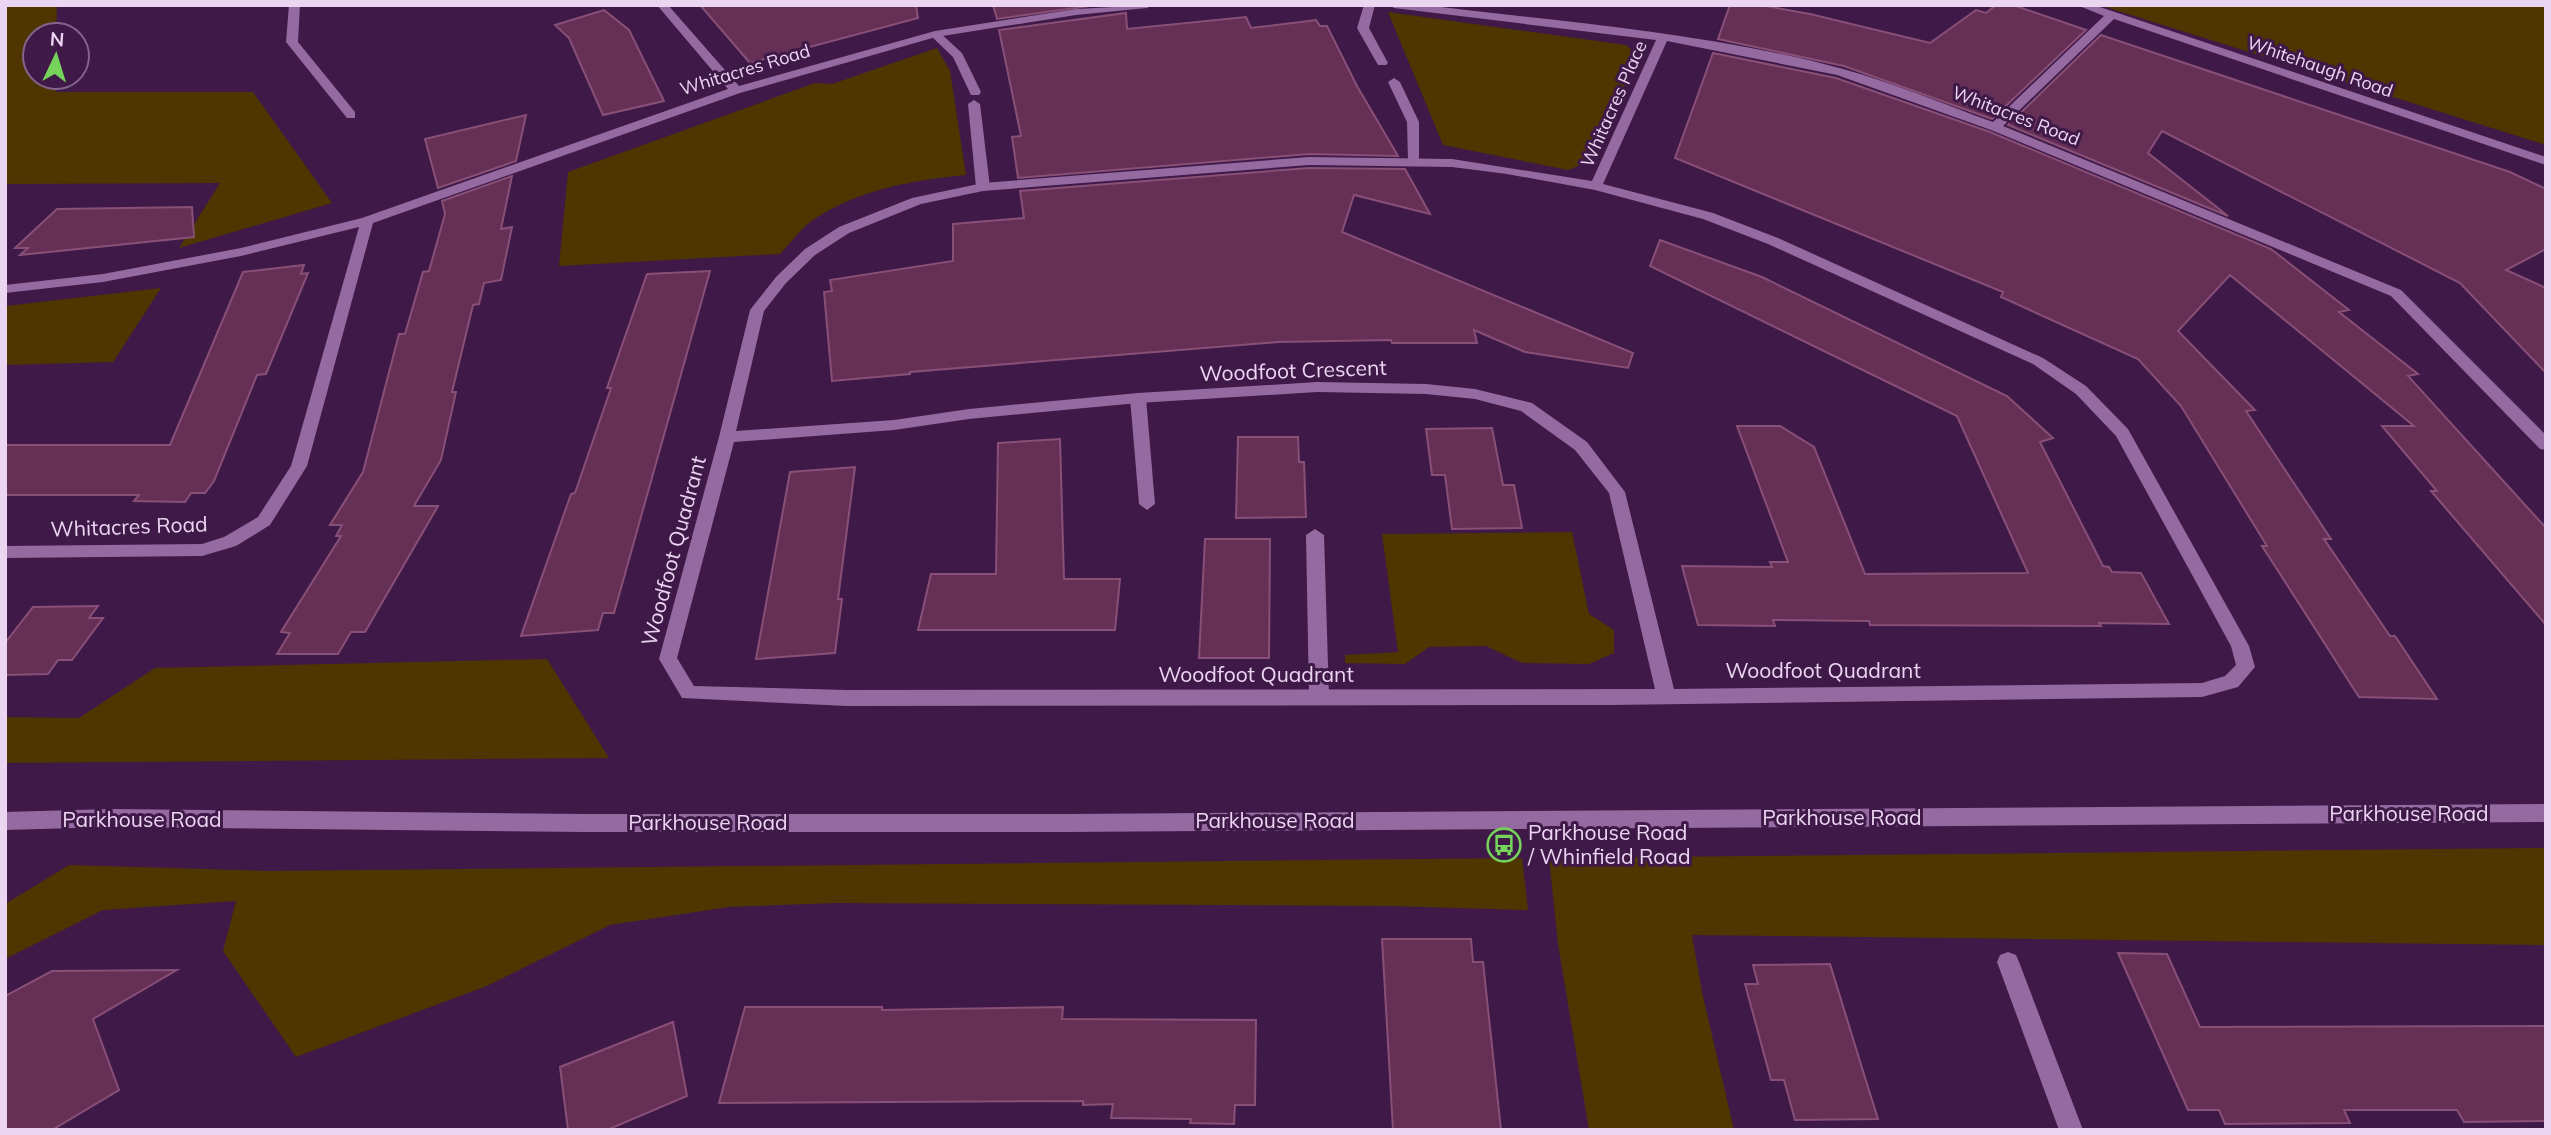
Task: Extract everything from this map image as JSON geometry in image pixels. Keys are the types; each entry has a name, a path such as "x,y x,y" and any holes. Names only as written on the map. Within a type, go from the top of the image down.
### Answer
{"street":[{"path":"295,5 292,41 351,115"},
{"path":"662,5 736,90"},
{"name":"Whitacres Road","path":"5,289 103,278 241,252 367,221 736,90 935,34 1076,12 1147,5"},
{"path":"1370,5 1363,28 1382,63"},
{"name":"Whitacres Road","path":"1394,5 1663,37 1842,72 1995,127 2396,293 2546,445"},
{"name":"Whitehaugh Road","path":"2082,5 2546,161"},
{"path":"1995,127 2112,15"},
{"path":"935,34 958,55 974,98 983,187"},
{"name":"Whitacres Place","path":"1597,186 1663,37"},
{"path":"1394,82 1413,122 1415,161"},
{"name":"Woodfoot Quadrant","path":"1309,161 1415,161 1493,169 1597,186 1708,216 1773,241 2038,361 2081,390 2122,433 2240,646 2246,667 2231,682 2202,690 847,698 689,693 668,660 727,437 757,310 781,280 810,252 845,230 917,201 983,187 1309,161"},
{"name":"Whitacres Road","path":"5,552 202,550 230,542 264,521 299,466 367,221"},
{"name":"Woodfoot Crescent","path":"727,437 894,425 969,414 1138,398 1317,387 1426,389 1475,394 1526,407 1581,446 1617,492 1666,695"},
{"path":"1138,398 1147,504"},
{"path":"1315,535 1319,697"},
{"name":"Parkhouse Road","path":"5,821 110,818 586,823 1080,823 2546,813"},
{"path":"2008,962 2071,1130"}],"shaded area":[{"path":"5,5 57,5 56,21 21,21 21,91 253,92 332,203 179,248 220,183 5,184"},
{"path":"2099,5 2546,5 2546,145"},
{"path":"1388,12 1626,45 1638,56 1593,160 1568,170 1443,145"},
{"path":"937,48 950,71 966,175 885,188 846,202 810,222 780,254 559,266 568,172 815,83 832,84"},
{"path":"161,288 113,362 5,365 6,306"},
{"path":"1572,532 1589,614 1614,630 1614,653 1589,664 1522,663 1486,646 1429,647 1405,664 1345,663 1345,655 1398,652 1382,534"},
{"path":"547,659 609,758 5,763 5,717 79,718 155,668"},
{"path":"2546,848 2546,945 1692,935 1702,992 1734,1130 1589,1130 1558,944 1549,858"},
{"path":"1522,858 1528,910 1388,906 835,903 729,907 610,925 487,986 296,1057 223,951 236,901 103,910 5,959 5,904 69,865 270,871"}],"building":[{"path":"700,5 916,5 918,18 750,63"},
{"path":"993,5 1097,5 997,19"},
{"path":"1730,5 1760,5 1810,14 1930,43 1976,10 1986,13 1996,5 2013,5 2086,30 1992,119 1844,66 1718,39"},
{"path":"604,10 629,30 664,101 603,115 569,38 555,25"},
{"path":"1126,13 1127,29 1246,17 1251,28 1316,20 1320,26 1327,26 1357,86 1398,156 1309,154 1018,178 1012,137 1021,136 999,30"},
{"path":"2101,35 2510,172 2546,189 2546,249 2506,270 2546,288 2546,373 2460,283 2162,131 2148,153 2228,216 2008,125"},
{"path":"1713,53 1836,78 1990,132 2271,249 2349,310 2339,312 2418,374 2408,376 2546,528 2546,625 2431,491 2437,491 2382,426 2414,426 2230,275 2178,331 2255,410 2246,411 2331,539 2324,539 2437,699 2359,697 2262,546 2267,546 2181,406 2138,359 2001,297 2003,292 1675,158"},
{"path":"526,115 516,161 438,188 425,139"},
{"path":"1309,168 1405,169 1430,214 1354,195 1342,232 1633,353 1628,368 1525,352 1474,330 1477,343 1392,343 1391,340 1278,342 910,372 832,381 824,292 832,291 830,280 953,261 953,224 1024,218 1020,191"},
{"path":"512,176 501,229 512,227 501,280 484,283 479,304 473,305 452,392 456,392 441,460 414,506 438,506 365,632 351,632 338,654 277,654 290,633 281,632 341,536 336,536 342,525 330,525 363,472 399,334 405,334 423,272 429,271 445,214 442,201"},
{"path":"192,207 194,237 20,255 28,248 15,248 57,209"},
{"path":"1660,240 1762,277 2007,396 2053,438 2040,442 2103,566 2109,567 2112,572 2141,573 2169,624 1870,625 1869,621 1773,620 1775,626 1698,625 1682,566 1772,567 1770,562 1788,562 1737,426 1780,426 1814,447 1865,574 2028,573 1957,416 1650,266"},
{"path":"304,265 301,274 308,273 266,374 257,375 214,481 205,493 191,493 185,502 134,501 139,495 5,495 5,445 170,445 243,272"},
{"path":"710,271 614,613 603,613 598,630 521,636 571,494 575,493 611,388 607,388 647,274"},
{"path":"1492,428 1503,485 1514,485 1522,528 1452,529 1445,475 1432,475 1426,429"},
{"path":"1238,437 1298,437 1299,462 1304,462 1306,517 1236,518"},
{"path":"1060,439 1064,579 1120,579 1115,630 918,630 931,574 996,574 998,443"},
{"path":"855,467 838,599 842,599 835,653 756,659 790,472"},
{"path":"1205,539 1270,539 1269,658 1199,658"},
{"path":"98,606 89,618 103,618 72,660 58,660 48,674 5,675 5,643 33,607"},
{"path":"1382,939 1471,939 1473,962 1483,962 1501,1130 1393,1130"},
{"path":"2118,953 2167,954 2200,1027 2546,1026 2546,1121 2464,1122 2457,1110 2344,1110 2350,1123 2225,1124 2219,1110 2188,1110"},
{"path":"1830,964 1878,1119 1795,1120 1784,1080 1771,1080 1745,984 1758,984 1753,965"},
{"path":"177,970 93,1019 119,1090 52,1130 5,1130 5,996 52,971"},
{"path":"745,1007 882,1007 882,1010 1063,1007 1062,1019 1256,1020 1255,1105 1235,1105 1234,1124 1190,1123 1191,1119 1111,1118 1113,1104 1083,1105 1083,1101 719,1103"},
{"path":"673,1022 687,1096 607,1130 568,1130 560,1067"}],"place":[{"name":"Parkhouse Road / Whinfield Road","path":"1504,845"}]}
